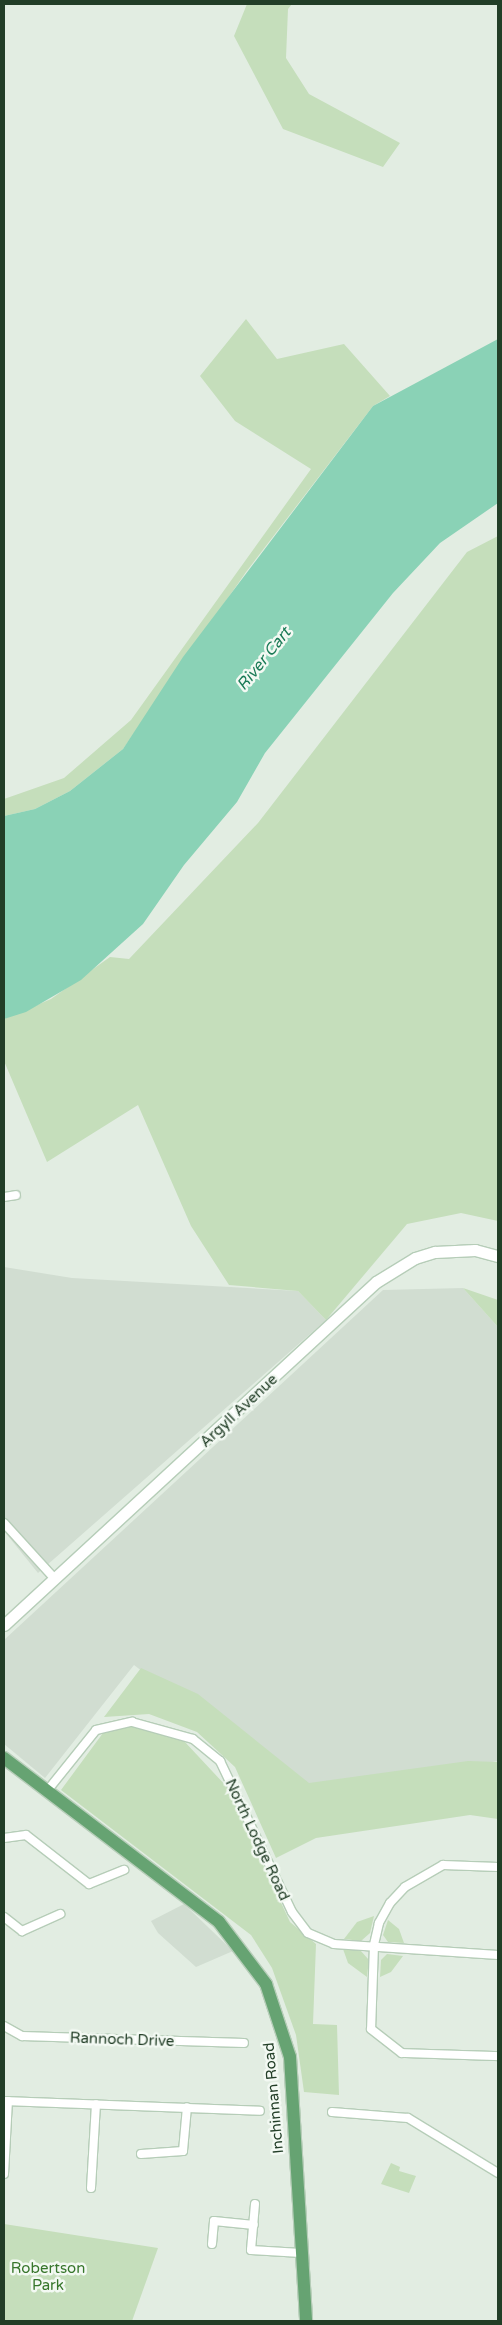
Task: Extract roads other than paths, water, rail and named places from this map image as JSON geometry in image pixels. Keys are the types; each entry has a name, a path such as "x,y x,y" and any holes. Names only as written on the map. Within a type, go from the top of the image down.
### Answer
{"main road":[{"name":"Inchinnan Road","path":"4,1758 204,1909 238,1943 274,2000 292,2082 306,2321"}],"street":[{"path":"4,1197 16,1195"},
{"name":"Argyll Avenue","path":"4,1625 376,1282 415,1258 435,1252 475,1250 498,1256"},
{"path":"4,1523 55,1579"},
{"name":"North Lodge Road","path":"47,1791 96,1730 132,1722 193,1739 220,1761 299,1924 328,1942 498,1955"},
{"path":"4,1838 26,1835 89,1884 124,1870"},
{"path":"498,1868 457,1863 428,1872 390,1903 379,1924 374,1946 371,2029 385,2044 402,2053 498,2056"},
{"path":"4,1917 22,1931 60,1914"},
{"name":"Rannoch Drive","path":"4,2026 22,2036 244,2043"},
{"path":"4,2174 6,2101 260,2111"},
{"path":"91,2188 96,2104"},
{"path":"141,2154 183,2150 187,2107"},
{"path":"332,2112 408,2118 498,2173"},
{"path":"255,2204 251,2250 301,2253"},
{"path":"212,2244 214,2221 254,2225"}],"water":[{"name":"River Cart","path":"498,339 498,503 440,543 393,593 265,753 237,802 184,865 143,924 81,980 26,1012 4,1019 4,816 35,809 70,791 123,749 183,657 373,406"}],"park label":[{"name":"Robertson Park","path":"48,2276"}]}
